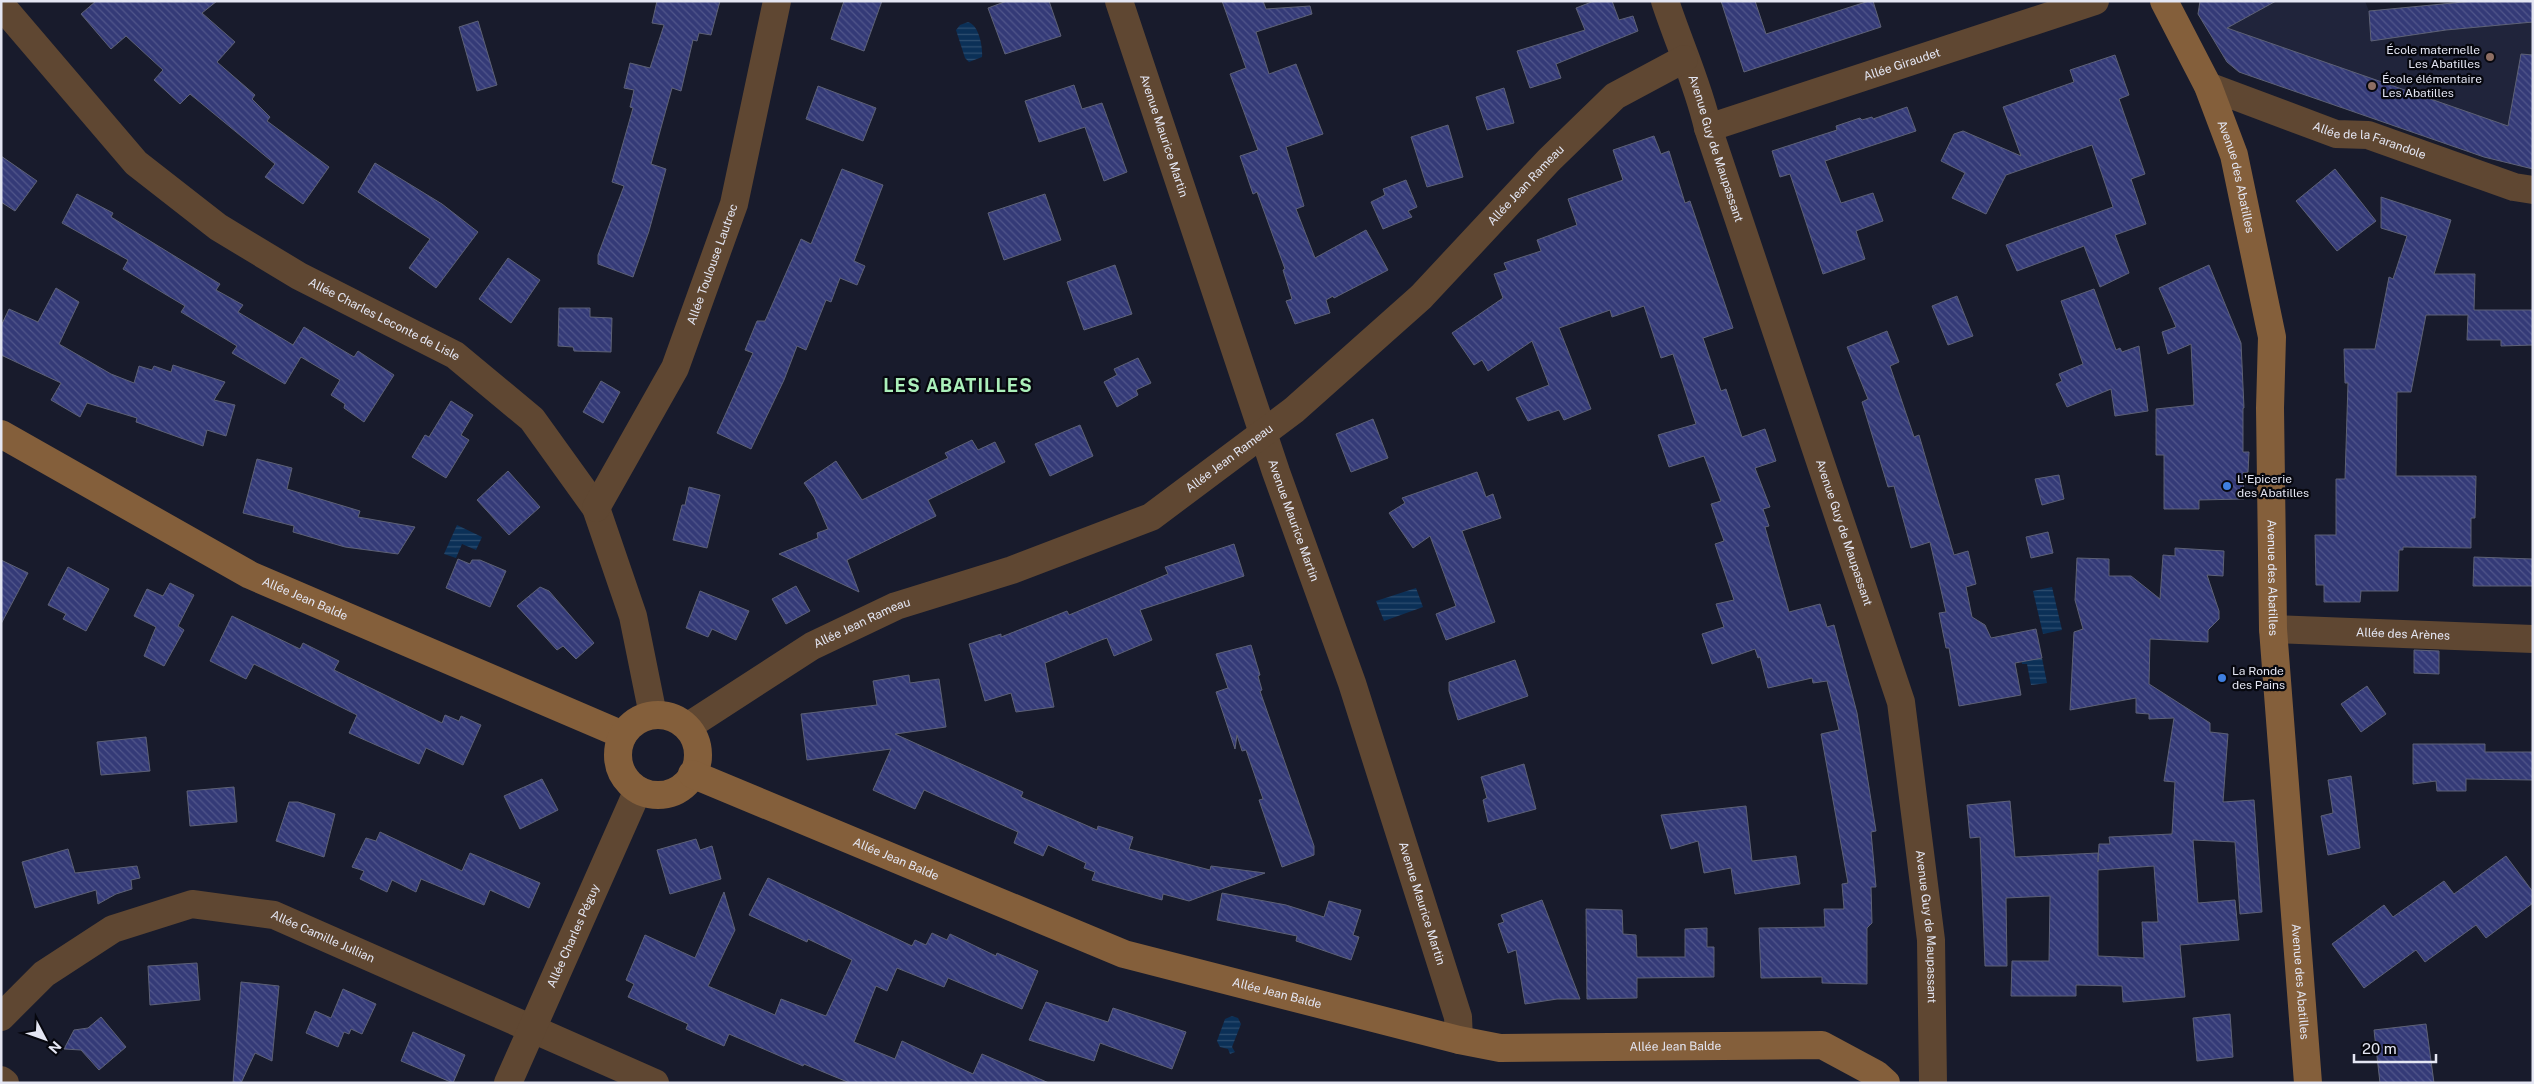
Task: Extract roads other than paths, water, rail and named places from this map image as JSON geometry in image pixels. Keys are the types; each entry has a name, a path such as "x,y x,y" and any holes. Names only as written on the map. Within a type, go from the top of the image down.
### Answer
{"street":[{"name":"Allée Toulouse Lautrec","path":"596,508 676,368 734,204 777,1"},
{"name":"Avenue Maurice Martin","path":"1119,1 1263,432 1352,683 1458,1017 1458,1040"},
{"name":"Avenue Guy de Maupassant","path":"1665,1 1684,59 1700,93 1708,128 1901,702 1931,940 1933,1083"},
{"name":"Allée Giraudet","path":"1708,128 2095,1"},
{"name":"Avenue des Abatilles","path":"2164,1 2208,86 2234,155 2272,337 2270,408 2273,629 2308,1083"},
{"name":"Allée Charles Leconte de Lisle","path":"1,4 136,163 218,227 298,276 455,355 532,419 596,508 633,616 653,715"},
{"name":"Allée Jean Rameau","path":"687,727 812,646 896,606 1012,570 1151,517 1294,410 1421,297 1549,160 1615,96 1684,59"},
{"name":"Allée de la Farandole","path":"2208,86 2336,134 2368,135 2514,187 2533,190"},
{"name":"Allée Jean Balde","path":"1,434 250,575 623,736"},
{"name":"Allée des Arènes","path":"2273,629 2533,639"},
{"path":"653,715 671,718 687,727 694,738 698,750 697,762 685,784 675,791 663,794 650,794 638,790 629,782 622,772 618,760 618,747 623,736 636,722 653,715"},
{"name":"Allée Jean Balde","path":"692,774 1124,954 1458,1040 1500,1048 1822,1045 1876,1074 1886,1083"},
{"name":"Allée Charles Péguy","path":"508,1083 638,790"},
{"name":"Allée Camille Jullian","path":"1,1017 44,974 112,929 192,904 274,916 655,1083"},
{"path":"1,1080 4,1083"}],"water":[{"path":"968,22 978,32 982,53 982,57 969,62 965,58 956,30 960,25"},
{"path":"457,525 482,537 476,550 462,544 456,558 444,554"},
{"path":"2052,587 2062,630 2043,634 2033,591"},
{"path":"1416,588 1423,607 1384,621 1376,601"},
{"path":"2021,657 2042,658 2047,683 2031,685 2027,664 2022,664"},
{"path":"1232,1016 1238,1018 1241,1024 1232,1047 1235,1052 1230,1054 1228,1049 1220,1047 1217,1041 1225,1019"}],"place":[{"name":"École maternelle Les Abatilles","path":"2490,57"},
{"name":"École élémentaire Les Abatilles","path":"2372,86"},
{"name":"L'Epicerie des Abatilles","path":"2227,486"},
{"name":"La Ronde des Pains","path":"2222,678"}],"district":[{"name":"LES ABATILLES","path":"958,386"}]}
